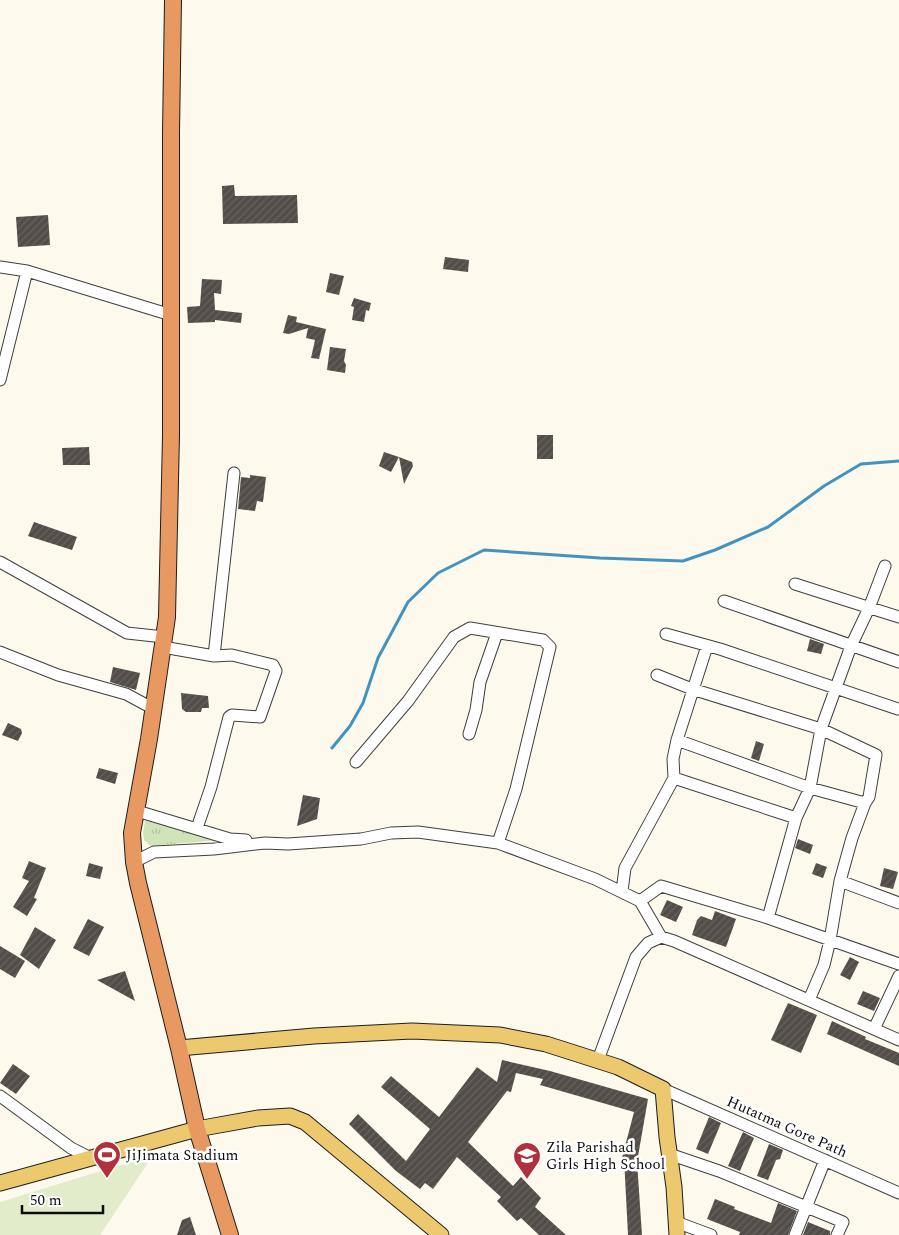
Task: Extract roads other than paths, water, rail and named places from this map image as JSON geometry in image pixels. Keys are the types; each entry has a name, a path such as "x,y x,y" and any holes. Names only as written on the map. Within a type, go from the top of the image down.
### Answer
{"highway":[{"path":"173,0 171,435 167,616 154,709 132,833 138,883 197,1129 230,1235"}],"main road":[{"path":"179,1048 314,1036 412,1031 500,1035 546,1044 618,1066 663,1089 677,1229"},
{"path":"0,1183 197,1129 258,1118 290,1116 305,1122 441,1235"}],"street":[{"path":"0,267 27,271 171,315"},
{"path":"0,380 27,271"},
{"path":"214,656 234,473"},
{"path":"0,562 127,633 214,656 232,655 273,665 276,671 260,717 232,715 229,717 211,787 197,828"},
{"path":"768,918 796,818 810,788 821,729 851,646 869,608 885,566"},
{"path":"795,584 899,617"},
{"path":"724,601 899,662"},
{"path":"356,762 408,701 454,637 470,628 543,640 550,647 516,789 498,843"},
{"path":"469,734 476,710 480,682 496,633"},
{"path":"666,634 898,709"},
{"path":"622,891 625,868 674,778 673,759 677,740 707,646"},
{"path":"0,652 58,675 126,694 154,709"},
{"path":"657,675 692,689 821,729 876,755 869,797 852,838 840,881 824,965 809,1000"},
{"path":"677,740 810,788 865,803"},
{"path":"674,778 796,818"},
{"path":"137,811 230,839 265,843 288,844 361,838 390,833 418,832 498,843 560,865 622,891 640,901 661,938"},
{"path":"134,862 154,852 214,850 265,843"},
{"path":"840,881 899,903"},
{"path":"640,901 661,886 768,918 899,964"},
{"path":"598,1060 636,957 648,943 661,938 674,941 899,1040"},
{"path":"874,1029 899,976"},
{"name":"Hutatma Gore Path","path":"663,1089 899,1193"},
{"path":"0,1096 71,1148 91,1158"},
{"path":"669,1154 719,1171 842,1222 837,1235"},
{"path":"795,1235 825,1160"},
{"path":"677,1229 711,1235"}],"waterway":[{"path":"332,748 350,726 363,703 378,658 408,602 438,573 484,550 600,558 683,561 715,550 768,527 824,486 861,464 899,461"}],"place":[{"name":"JiJimata Stadium","path":"107,1179"},
{"name":"Zila Parishad Girls High School","path":"527,1180"}]}
